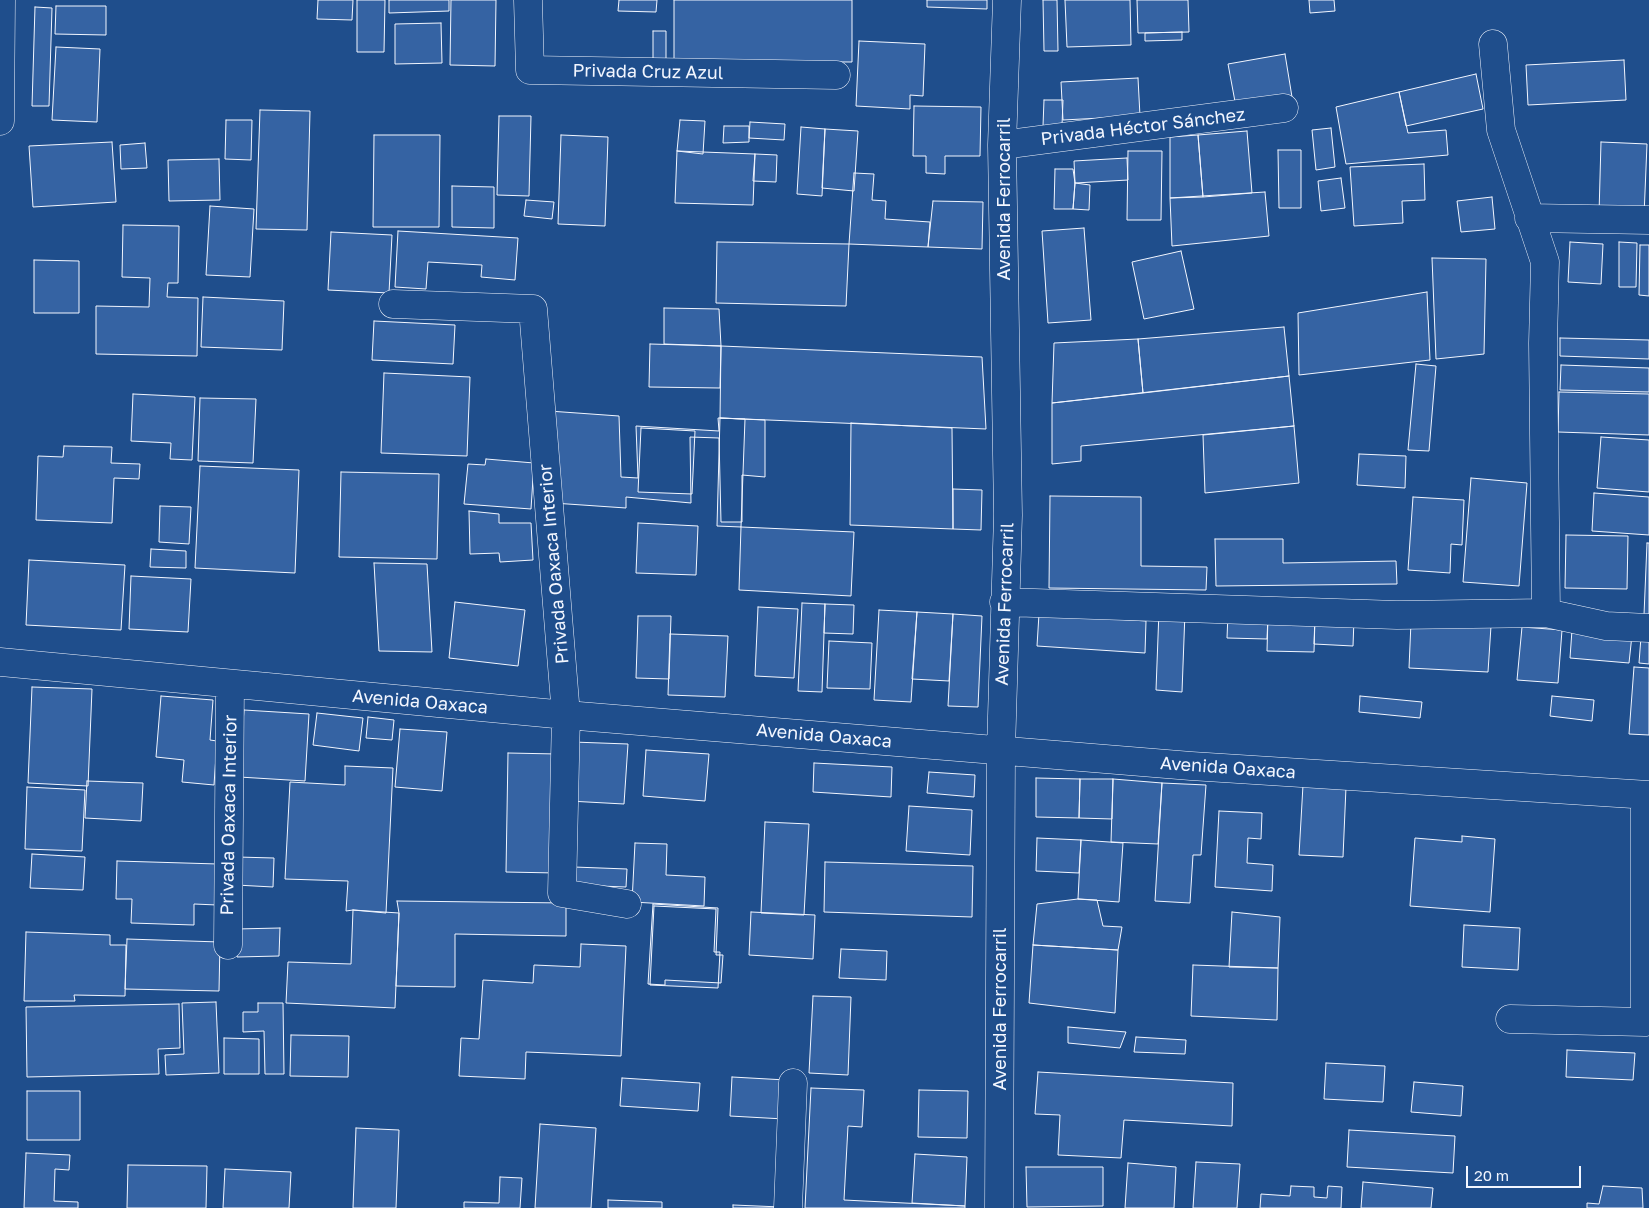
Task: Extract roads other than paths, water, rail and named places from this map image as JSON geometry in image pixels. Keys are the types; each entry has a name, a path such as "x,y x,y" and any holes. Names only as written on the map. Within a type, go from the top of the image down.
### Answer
{"street":[{"path":"0,121 1,0"},
{"name":"Privada Cruz Azul","path":"528,0 530,70 836,75"},
{"name":"Avenida Ferrocarril","path":"999,1208 1001,750 1008,515 1002,145 1007,0"},
{"path":"1493,44 1501,130 1545,262 1543,343 1546,613"},
{"name":"Privada Héctor Sánchez","path":"1002,145 1284,108"},
{"path":"1529,218 1649,220"},
{"name":"Privada Oaxaca Interior","path":"393,304 533,309 566,715 562,893 627,904"},
{"path":"1004,602 1397,615 1546,613 1606,626 1649,628"},
{"name":"Avenida Oaxaca","path":"0,662 566,715 1191,766 1647,795"},
{"name":"Privada Oaxaca Interior","path":"228,945 230,684"},
{"path":"1510,1019 1644,1022 1647,795"},
{"path":"788,1208 793,1082"}]}
